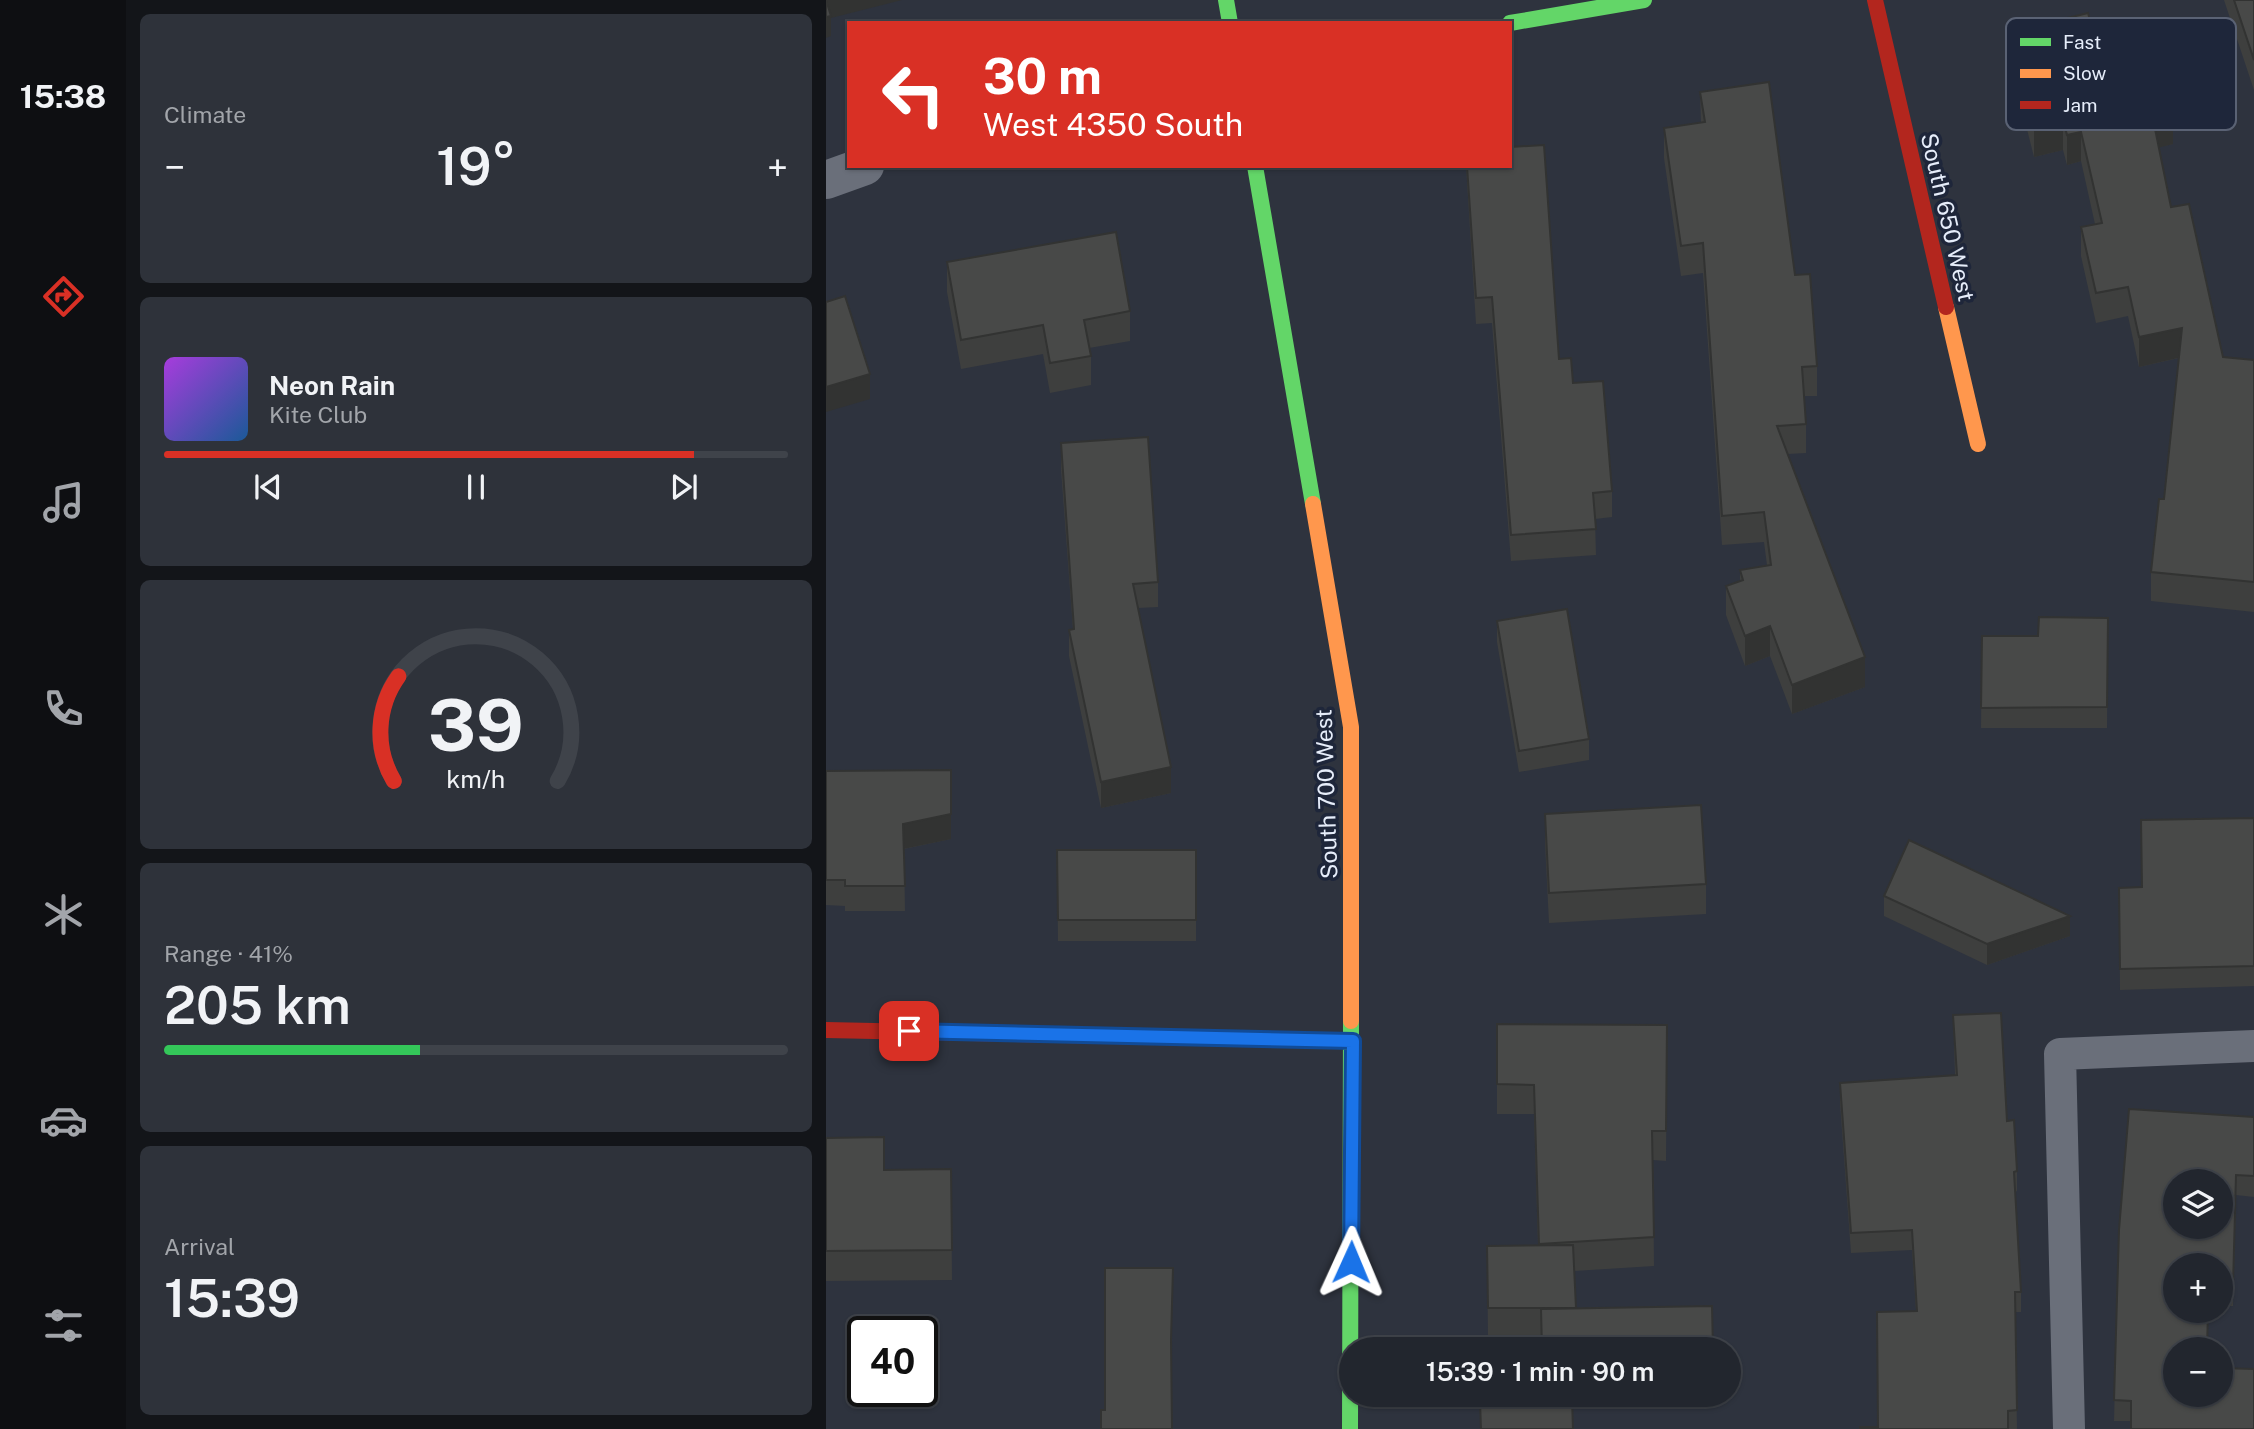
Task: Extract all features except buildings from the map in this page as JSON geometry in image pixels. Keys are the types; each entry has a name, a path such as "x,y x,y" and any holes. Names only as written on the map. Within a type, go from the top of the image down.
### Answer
{"street":[{"path":"1226,0 1230,21"},
{"path":"1512,23 1644,0"},
{"name":"South 650 West","path":"1875,0 1978,444"},
{"path":"826,180 859,168"},
{"name":"South 700 West","path":"1255,168 1351,727 1353,1041 1350,1429"},
{"path":"826,1030 1353,1041"}],"lane":[{"path":"2069,1429 2060,1054 2254,1045"}],"traffic: fast":[{"path":"1226,0 1230,21"},
{"path":"1512,23 1644,0"},
{"path":"1255,168 1313,504"},
{"path":"1350,1429 1351,1021"}],"traffic: slow":[{"path":"1946,307 1978,444"},
{"path":"1313,504 1351,727 1351,1021"},
{"path":"1215,1038 1353,1041"}],"traffic: jam":[{"path":"1875,0 1946,307"},
{"path":"826,1030 1215,1038"}],"route":[{"path":"909,1031 1353,1041 1351,1262"}]}
